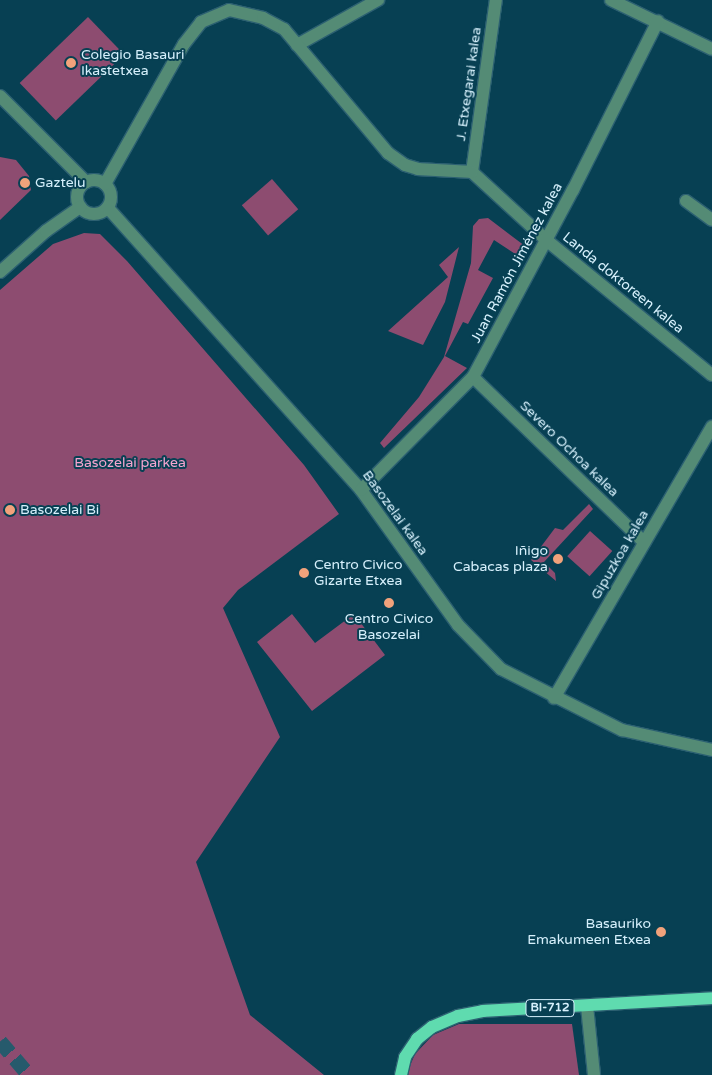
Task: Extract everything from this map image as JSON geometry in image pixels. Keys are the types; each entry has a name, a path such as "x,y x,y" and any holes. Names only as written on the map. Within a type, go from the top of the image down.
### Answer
{"main road":[{"name":"BI-712","path":"401,1075 405,1057 417,1039 432,1027 458,1016 483,1011 712,998"}],"street":[{"path":"297,45 362,3 378,0"},
{"name":"J. Etxegarai kalea","path":"472,172 496,0"},
{"path":"611,0 658,21 712,49"},
{"path":"105,184 184,44 201,22 229,10 262,18 284,30 382,146 405,165 418,169 472,172"},
{"name":"Juan Ramón Jiménez kalea","path":"361,490 473,377 658,21"},
{"path":"0,96 86,182"},
{"name":"Landa doktoreen kalea","path":"472,172 545,239 712,375"},
{"path":"96,180 105,184 111,198 108,208 94,214 80,207 78,190 86,182 96,180"},
{"path":"686,201 712,220"},
{"path":"0,272 46,231 80,207"},
{"name":"Basozelai kalea","path":"108,208 361,490 458,625 501,669 554,698 622,730 712,750"},
{"name":"Severo Ochoa kalea","path":"473,377 644,542"},
{"name":"Gipuzkoa kalea","path":"554,698 712,427"},
{"path":"587,1006 594,1075"}],"green space":[{"path":"88,17 124,54 56,120 20,83"},
{"path":"0,157 16,160 29,176 31,190 0,220"},
{"path":"272,179 298,209 268,235 242,205"},
{"path":"488,218 525,246 526,254 520,257 494,240 478,270 493,278 468,324 463,322 445,356 467,368 384,448 380,443 419,397 444,357 471,263 473,226 479,219"},
{"name":"Basozelai parkea","path":"84,233 100,234 127,261 304,465 339,514 238,590 223,608 280,737 196,862 250,1015 324,1075 0,1075 0,290 53,244"},
{"path":"459,247 445,302 423,345 388,331 448,277 439,265"},
{"path":"589,504 593,509 544,562 555,573 556,581 531,560 555,528 563,530"},
{"path":"590,531 612,551 590,576 567,556"},
{"path":"292,614 315,643 354,614 385,655 312,711 257,642"},
{"path":"459,1024 572,1024 579,1075 406,1075 415,1054 433,1035"}],"tunnel":[{"path":"0,1041 29,1075"}],"place":[{"name":"Colegio Basauri Ikastetxea","path":"71,63"},
{"name":"Gaztelu","path":"25,183"},
{"name":"Basozelai Bi","path":"10,510"},
{"name":"Iñigo Cabacas plaza","path":"558,559"},
{"name":"Centro Civico Gizarte Etxea","path":"304,573"},
{"name":"Centro Civico Basozelai","path":"389,603"},
{"name":"Basauriko Emakumeen Etxea","path":"661,932"}]}
